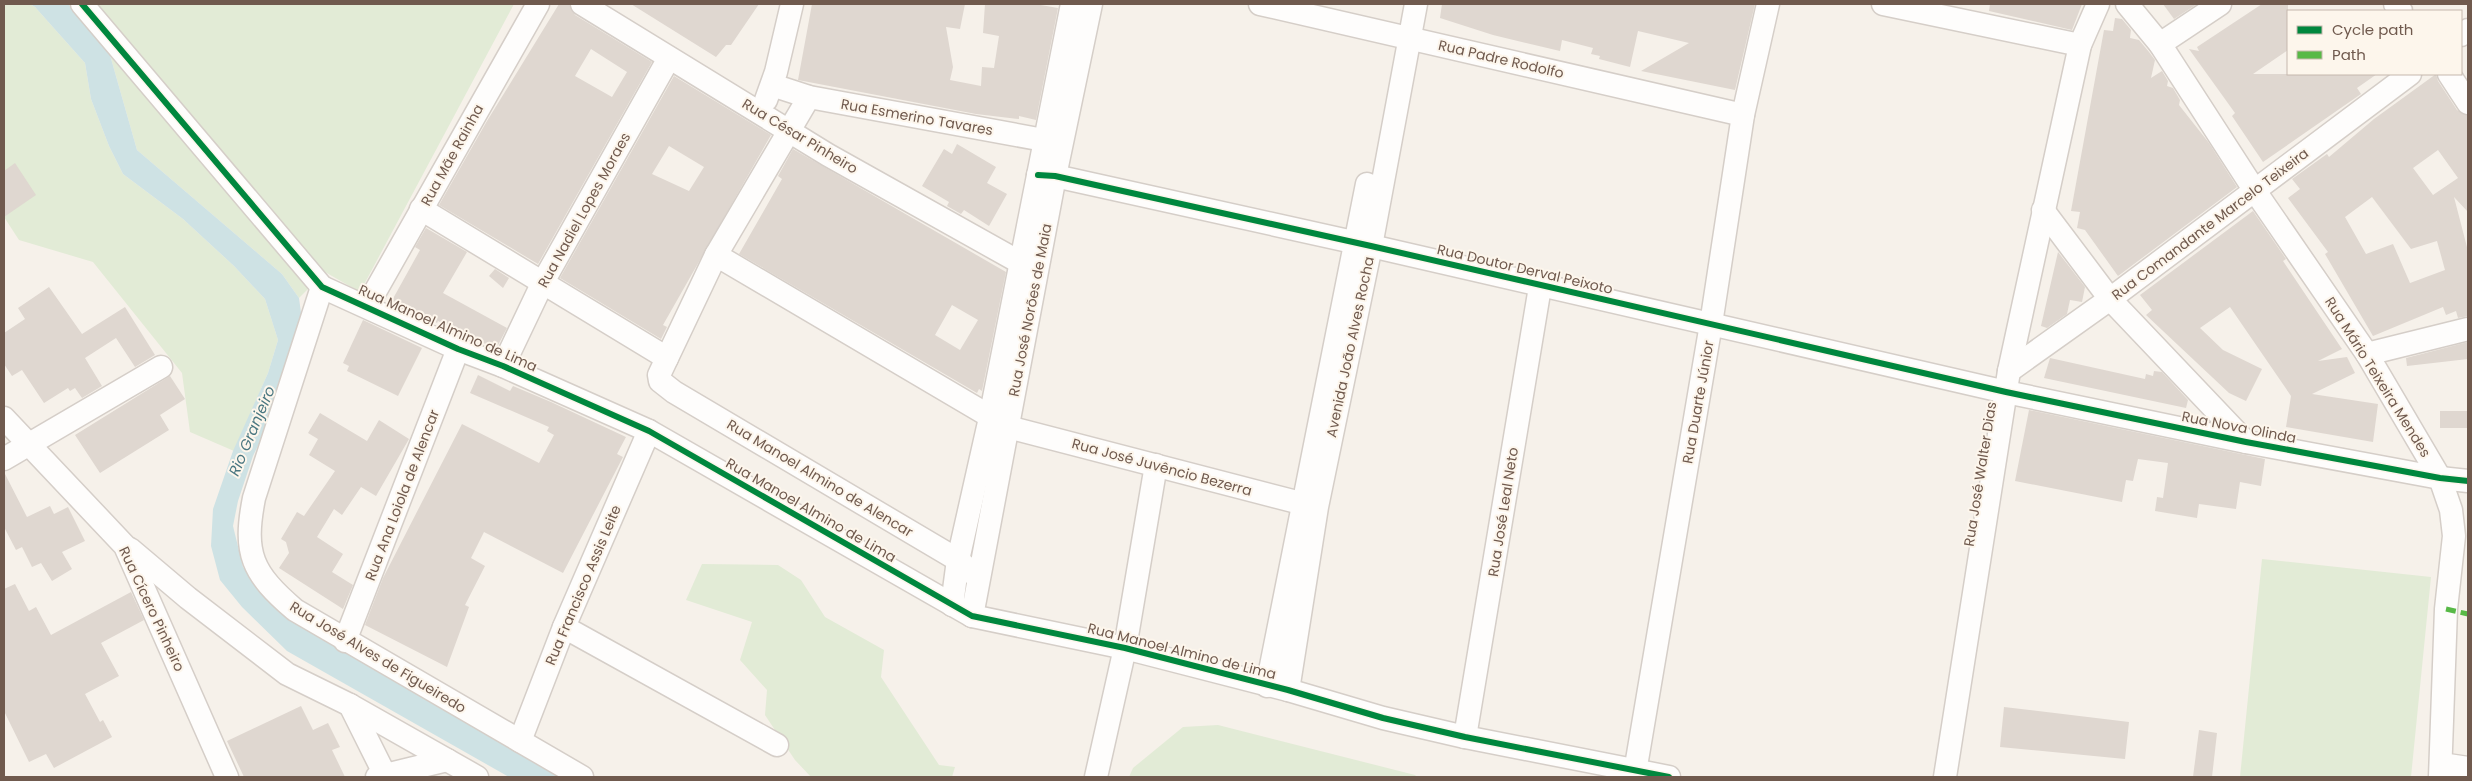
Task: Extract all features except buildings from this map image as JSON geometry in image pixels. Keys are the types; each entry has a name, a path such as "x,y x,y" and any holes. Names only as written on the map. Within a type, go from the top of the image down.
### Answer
{"street":[{"name":"Rua Manoel Almino de Lima","path":"82,4 322,287 458,349 503,366 649,431 972,616 1125,648 1383,718 1465,737 1635,772 1669,777"},
{"name":"Rua Mãe Rainha","path":"367,306 538,4"},
{"name":"Rua César Pinheiro","path":"582,4 788,130 1020,263"},
{"path":"760,112 772,86 792,4"},
{"name":"Rua José Norões de Maia","path":"952,605 958,560 999,422 1047,175 1083,4"},
{"name":"Rua Padre Rodolfo","path":"1260,4 1742,115"},
{"name":"Avenida João Alves Rocha","path":"1402,4 1403,37"},
{"name":"Avenida João Alves Rocha","path":"1277,688 1309,505 1346,329 1403,37 1416,4"},
{"name":"Rua Duarte Júnior","path":"1635,772 1712,324 1742,115 1768,4"},
{"path":"1883,4 2080,45"},
{"name":"Rua José Walter Dias","path":"1944,777 2007,382 2080,45 2098,4"},
{"name":"Rua Mário Teixeira Mendes","path":"2127,4 2160,44 2256,191 2367,354 2440,478 2451,510 2454,529 2446,609 2441,771"},
{"path":"2160,44 2220,4"},
{"name":"Rua Nadiel Lopes Moraes","path":"503,366 543,282 669,58"},
{"name":"Rua Comandante Marcelo Teixeira","path":"2007,382 2110,299 2409,75"},
{"path":"2450,75 2468,103"},
{"name":"Rua Esmerino Tavares","path":"772,86 808,97 1054,142"},
{"path":"421,209 667,358 716,255 808,97"},
{"name":"Rua José Norões de Maia","path":"972,616 1020,263 1047,175"},
{"name":"Rua Doutor Derval Peixoto","path":"1047,175 1363,244 1540,287 1712,324 2007,382"},
{"path":"2044,210 2110,299 2246,442"},
{"path":"716,255 999,422"},
{"name":"Rua José Alves de Figueiredo","path":"322,287 254,498 249,526 249,547 257,569 276,594 295,610 345,641 582,777"},
{"name":"Rua José Leal Neto","path":"1465,737 1540,287"},
{"path":"2367,354 2468,330"},
{"name":"Rua Ana Loiola de Alencar","path":"345,641 458,349"},
{"name":"Rua Manoel Almino de Alencar","path":"667,358 659,376 660,381 674,392 958,560 978,578"},
{"path":"4,459 161,368"},
{"name":"Rua Nova Olinda","path":"2007,382 2246,442 2440,478 2468,481"},
{"name":"Rua Cícero Pinheiro","path":"4,418 125,546 227,777"},
{"name":"Rua José Juvêncio Bezerra","path":"999,422 1309,505"},
{"name":"Rua Francisco Assis Leite","path":"520,741 564,627 649,431"},
{"path":"1096,777 1125,648 1156,465"},
{"path":"125,546 188,598 287,674 350,704 477,777"},
{"path":"564,627 776,745"},
{"path":"350,704 383,776 447,760"},
{"path":"2441,771 2468,768"}],"green space":[{"path":"4,4 30,4 35,7 85,63 91,99 109,146 123,174 183,219 234,266 265,299 278,340 268,373 234,451 190,432 182,373 93,262 19,240 4,217"},
{"path":"68,4 514,4 360,292 325,272 299,298 282,274 137,150 110,55"},
{"path":"2262,559 2431,577 2411,777 2240,777"},
{"path":"702,564 778,565 801,580 825,617 884,650 881,677 939,765 955,767 952,777 811,777 795,760 765,715 767,690 740,660 752,622 686,600"},
{"path":"1218,725 1417,777 1129,777 1133,768 1183,727"}],"water":[{"name":"Rio Granjeiro","path":"30,4 68,4 110,55 137,150 282,274 299,298 303,328 282,395 253,456 238,501 233,526 243,567 266,593 351,653 414,693 562,777 509,777 287,651 242,607 220,580 211,546 213,509 233,451 268,373 278,340 265,299 234,266 183,219 123,174 109,146 91,99 85,63 35,7"}],"marked path":[{"path":"2446,609 2468,614"}],"cycle path":[{"path":"82,4 322,287 458,349 503,366 649,431 972,616 1125,648 1288,690 1383,718 1465,737 1669,777"},
{"path":"1038,175 1055,176 1371,246 2006,392 2246,442 2440,478 2468,481"}]}
